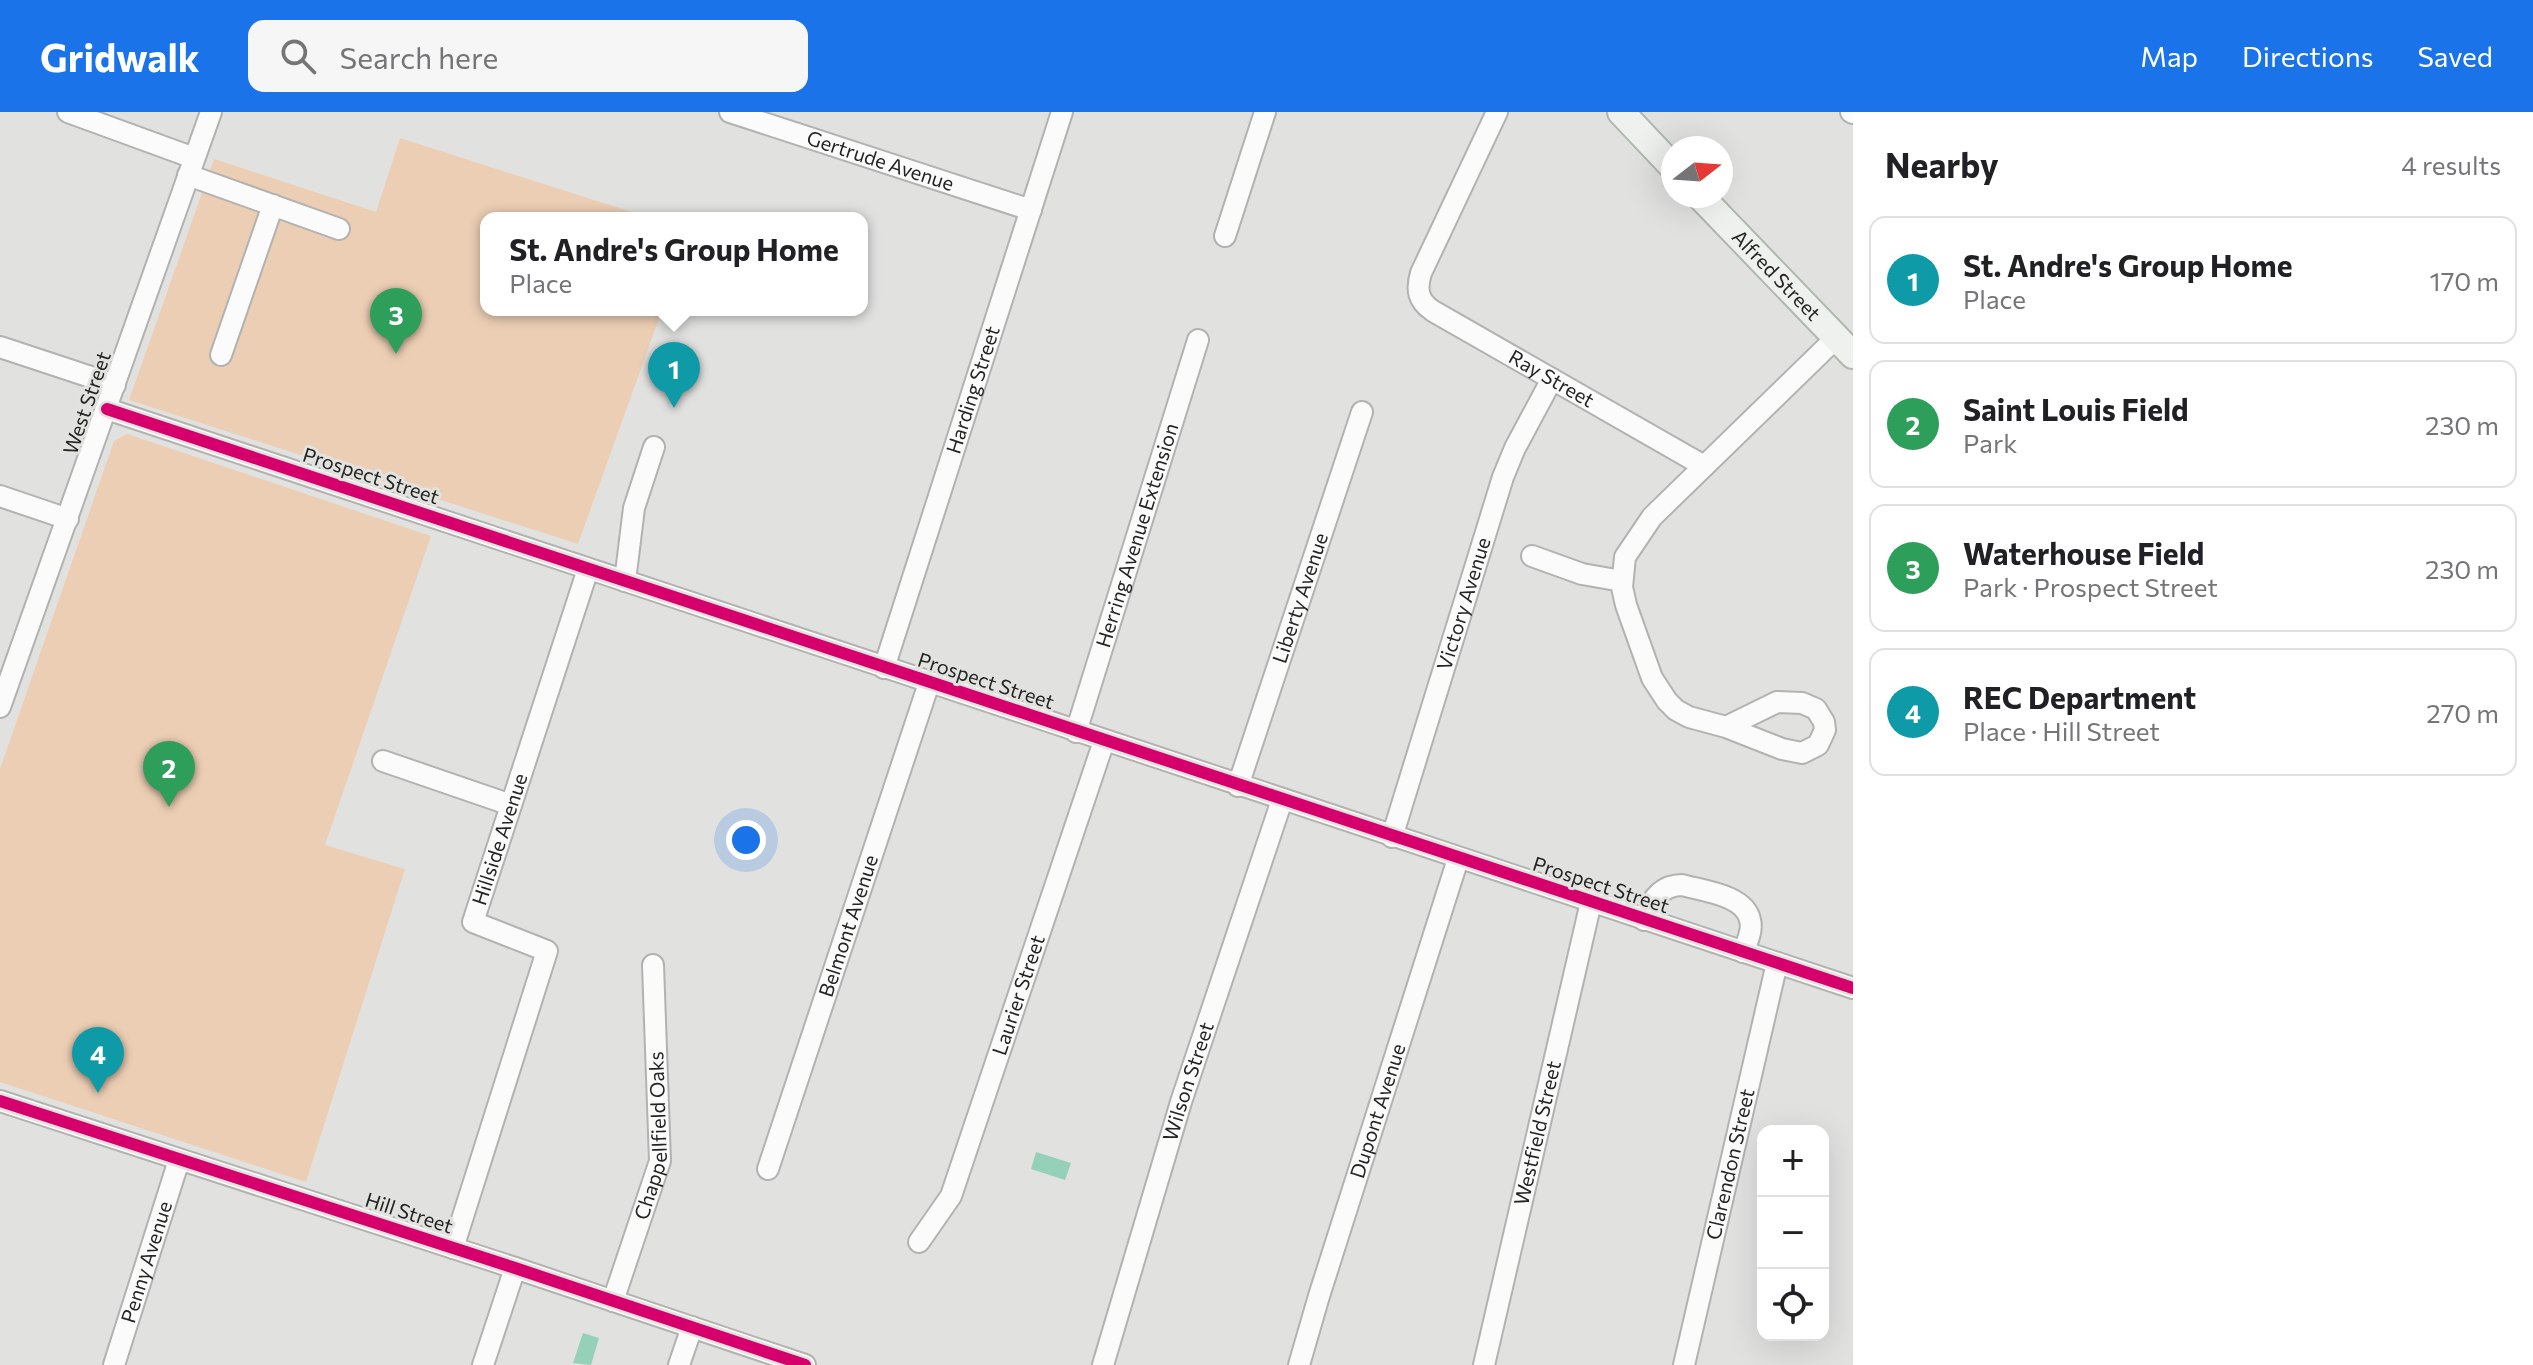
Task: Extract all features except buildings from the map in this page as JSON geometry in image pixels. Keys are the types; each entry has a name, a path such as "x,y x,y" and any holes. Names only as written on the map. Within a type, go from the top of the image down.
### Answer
{"main road":[{"path":"1621,112 1661,154"},
{"name":"Alfred Street","path":"1712,208 1844,346"}],"street":[{"path":"68,112 273,205 339,229"},
{"name":"West Street","path":"0,707 211,112"},
{"name":"Gertrude Avenue","path":"730,112 1031,210"},
{"name":"Harding Street","path":"884,668 1062,112"},
{"path":"1225,236 1265,112"},
{"name":"Ray Street","path":"1497,112 1421,273 1418,290 1423,304 1704,466"},
{"path":"221,355 273,205"},
{"name":"Herring Avenue Extension","path":"1076,732 1198,340"},
{"path":"1726,727 1689,717 1667,701 1652,678 1626,605 1622,581 1625,557 1641,530 1704,466 1844,346"},
{"path":"0,347 115,385"},
{"name":"Victory Avenue","path":"1392,837 1503,477 1552,379"},
{"name":"Prospect Street","path":"107,409 1853,988"},
{"name":"Liberty Avenue","path":"1238,786 1362,412"},
{"path":"625,581 634,508 654,447"},
{"path":"0,496 68,519"},
{"path":"1532,556 1590,576 1622,581"},
{"name":"Hillside Avenue","path":"453,1248 547,951 473,922 588,569"},
{"name":"Belmont Avenue","path":"768,1169 929,683"},
{"name":"Laurier Street","path":"919,1242 951,1196 1104,741"},
{"path":"383,761 511,805"},
{"name":"Wilson Street","path":"1103,1365 1177,1116 1282,800"},
{"name":"Dupont Avenue","path":"1299,1365 1458,859"},
{"path":"1644,920 1655,897 1674,885 1733,900 1745,909 1751,922 1743,952"},
{"name":"Westfield Street","path":"1484,1365 1591,902"},
{"name":"Clarendon Street","path":"1684,1365 1777,963"},
{"name":"Chappellfield Oaks","path":"613,1301 662,1152 654,1042 653,965"},
{"name":"Hill Street","path":"0,1101 805,1365"},
{"name":"Penny Avenue","path":"114,1365 179,1160"},
{"path":"483,1365 515,1268"},
{"path":"679,1365 692,1327"}],"shaded area":[{"path":"400,138 631,212 480,212 480,316 660,316 578,544 129,400 214,159 376,212"},
{"path":"127,434 431,536 325,845 405,869 306,1182 0,1082 0,769 114,441"},
{"path":"1036,1152 1071,1163 1065,1180 1031,1169"},
{"path":"583,1333 599,1338 591,1365 573,1363"}],"cycle path":[{"path":"107,409 1853,988"},
{"path":"0,1101 805,1365"}],"place":[{"name":"Waterhouse Field","path":"396,354"},
{"name":"St. Andre's Group Home","path":"674,408"},
{"name":"Saint Louis Field","path":"169,807"},
{"name":"REC Department","path":"98,1093"}]}
